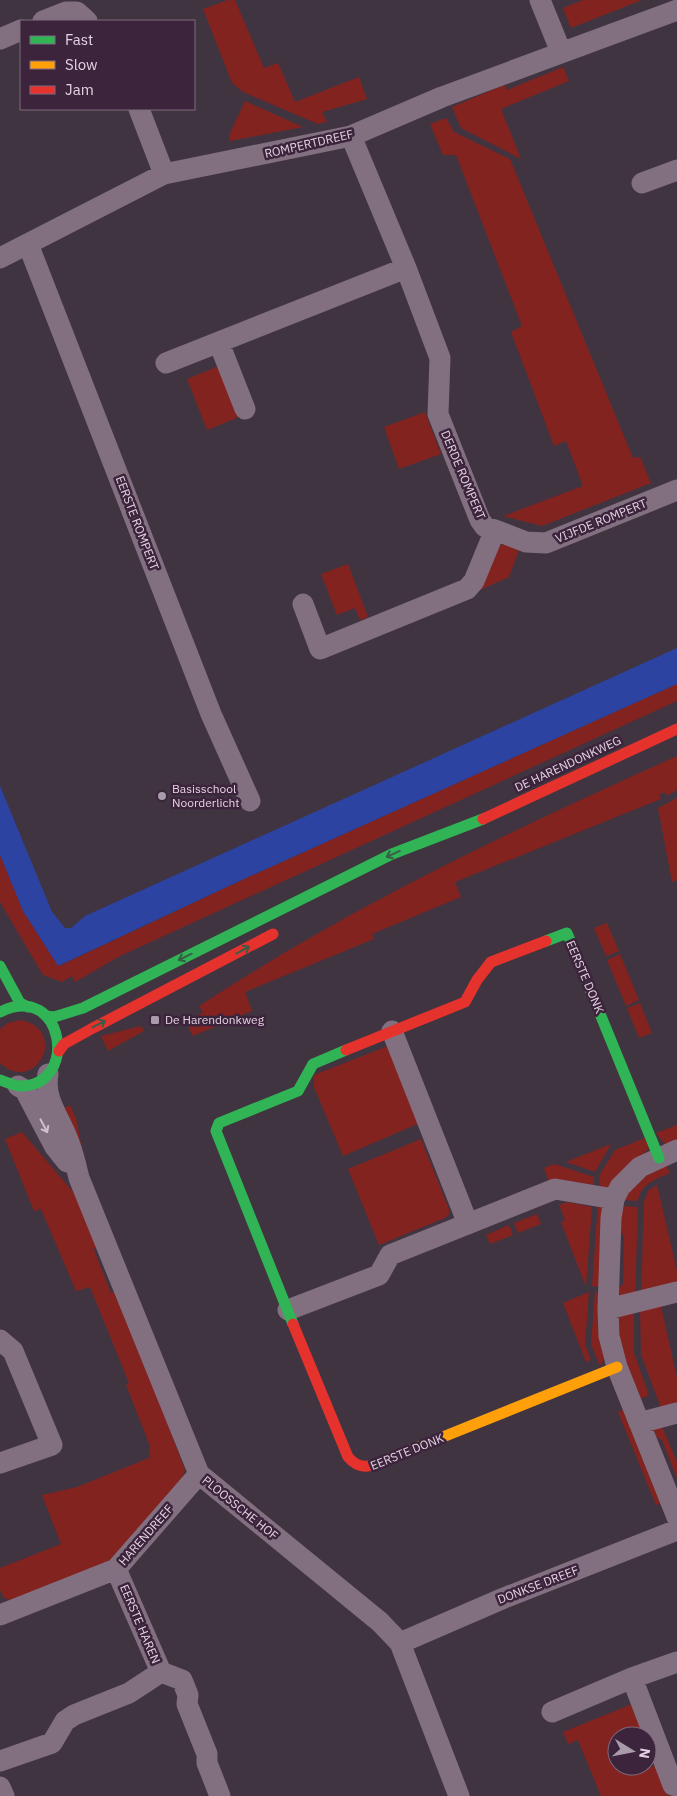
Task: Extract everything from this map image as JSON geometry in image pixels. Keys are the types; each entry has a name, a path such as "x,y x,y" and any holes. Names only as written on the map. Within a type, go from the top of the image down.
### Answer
{"street":[{"path":"540,0 561,52"},
{"name":"ROMPERTDREEF","path":"0,258 164,174 350,136 442,97 677,10"},
{"path":"46,20 66,12 81,11"},
{"path":"0,39 20,30"},
{"path":"139,110 164,174"},
{"name":"DERDE ROMPERT","path":"303,604 320,649 467,589 474,581 495,530 485,527 480,520 438,414 440,358 406,268 350,136"},
{"path":"642,183 677,170"},
{"name":"EERSTE ROMPERT","path":"28,244 200,686 250,800"},
{"path":"166,363 406,268"},
{"path":"219,343 246,409"},
{"name":"VIJFDE ROMPERT","path":"495,530 526,542 546,543 677,490"},
{"name":"DE HARENDONKWEG","path":"46,1016 54,1017 83,1008 392,854 471,824 677,729"},
{"name":"DE HARENDONKWEG","path":"406,861 471,824"},
{"path":"9,1083 35,1083 48,1074 64,1044 287,926"},
{"name":"EERSTE DONK","path":"617,1368 366,1468 357,1468 349,1461 216,1131 220,1123 298,1092 313,1064 465,1002 477,980 491,962 566,933 668,1154"},
{"path":"0,966 20,1002 46,1016 57,1032 59,1051"},
{"path":"0,1012 11,1008 28,1007"},
{"path":"392,1031 468,1224"},
{"name":"PLOOSSCHE HOF","path":"48,1074 46,1082 51,1103 68,1140 79,1178 198,1474 380,1622 400,1643 459,1796"},
{"name":"PLOOSSCHE HOF","path":"9,1083 25,1090 55,1146 79,1178"},
{"path":"668,1154 640,1167 620,1188 614,1199 611,1218 608,1309 609,1336 617,1368 677,1517"},
{"path":"288,1310 379,1275 390,1256 555,1189 614,1199"},
{"path":"608,1309 677,1292"},
{"path":"0,1340 13,1351 52,1445 0,1463"},
{"path":"639,1423 677,1413"},
{"name":"HARENDREEF","path":"1,1612 116,1569 198,1474"},
{"name":"DONKSE DREEF","path":"400,1643 504,1598 677,1530"},
{"name":"EERSTE HAREN","path":"0,1762 52,1743 65,1721 74,1715 129,1693 160,1672 116,1569"},
{"path":"552,1712 632,1678 677,1662"},
{"path":"160,1672 182,1680 188,1695 187,1704 208,1754 206,1763 220,1796"},
{"path":"632,1678 673,1785 677,1786"},
{"path":"0,1787 4,1796"}],"shaded area":[{"path":"228,0 235,0 264,68 278,63 295,102 359,77 367,99 322,112 327,122 318,124 243,92 232,83 203,9"},
{"path":"583,0 642,0 571,28 563,8"},
{"path":"563,67 569,81 501,109 521,159 461,128 452,107 504,85 507,90"},
{"path":"245,101 303,127 230,141 229,135"},
{"path":"446,118 454,132 510,159 633,458 640,457 651,483 542,526 503,516 583,486 566,441 554,446 511,332 522,326 456,155 443,155 430,124"},
{"path":"219,366 239,417 207,430 187,379"},
{"path":"425,412 441,454 399,469 384,427"},
{"path":"504,544 519,550 509,577 480,590 499,546"},
{"path":"348,564 368,617 360,620 355,608 337,615 321,574"},
{"path":"677,684 677,701 120,956 75,982 72,976 62,982 43,975 0,902 0,855 23,911 59,966 246,878"},
{"path":"677,756 677,790 667,796 665,792 659,795 661,799 455,882 461,897 372,934 374,939 245,992 252,1011 193,1036 189,1029 191,1020 203,1012 199,1006 314,936 373,903 493,842"},
{"path":"677,798 677,880 672,882 658,808"},
{"path":"607,923 619,951 606,956 594,928"},
{"path":"620,954 639,1000 626,1006 607,960"},
{"path":"640,1003 652,1033 639,1038 627,1008"},
{"path":"20,1020 35,1026 43,1035 45,1046 42,1057 35,1066 25,1071 13,1071 0,1063 0,1029 8,1023"},
{"path":"141,1026 144,1031 108,1051 101,1036"},
{"path":"388,1046 422,1122 343,1156 314,1087 314,1075"},
{"path":"70,1105 76,1118 83,1154 60,1110"},
{"path":"677,1125 677,1140 665,1144 656,1133"},
{"path":"22,1132 74,1193 97,1242 94,1250 111,1293 117,1291 185,1470 180,1484 113,1559 14,1601 4,1598 0,1590 0,1568 61,1544 42,1495 77,1487 149,1458 150,1446 126,1385 129,1383 90,1287 76,1291 41,1209 34,1211 5,1139"},
{"path":"645,1138 649,1148 611,1187 599,1190 600,1174 615,1150"},
{"path":"421,1139 449,1209 449,1214 445,1218 379,1245 348,1169"},
{"path":"611,1144 595,1172 566,1162"},
{"path":"554,1164 594,1177 594,1189 550,1184 544,1168"},
{"path":"666,1164 670,1173 645,1186 639,1195 638,1201 623,1200 635,1182"},
{"path":"657,1185 677,1271 677,1287 641,1296 644,1202 648,1191"},
{"path":"567,1202 592,1207 586,1287 561,1222 565,1220 559,1205"},
{"path":"598,1203 603,1208 602,1287 592,1286"},
{"path":"621,1206 638,1207 635,1297 619,1296 619,1288 623,1284 624,1236 620,1231"},
{"path":"537,1214 541,1224 518,1233 514,1223"},
{"path":"509,1225 513,1235 490,1244 486,1235"},
{"path":"589,1292 585,1345 591,1360 586,1362 563,1303"},
{"path":"595,1292 602,1292 606,1357 600,1366 591,1344"},
{"path":"660,1302 677,1378 677,1407 662,1411 641,1354 640,1307"},
{"path":"634,1308 634,1353 649,1395 640,1399 621,1351 618,1315"},
{"path":"626,1409 664,1502 656,1505 618,1412"},
{"path":"660,1422 677,1462 677,1478 662,1440 655,1436 653,1426"},
{"path":"632,1704 641,1726 607,1726 607,1776 657,1776 657,1765 669,1796 601,1796 578,1740 568,1744 563,1732"}],"water":[{"path":"677,648 677,684 246,878 58,966 23,911 0,855 0,786 52,912 65,928 71,928 85,916"}],"traffic: fast":[{"path":"46,1016 54,1017 83,1008 392,854 483,819"},
{"path":"546,941 567,933 659,1158"},
{"path":"0,966 20,1003 28,1007"},
{"path":"0,1012 22,1006 39,1010 51,1022 57,1038 57,1055 51,1071 38,1082 19,1086 0,1080"},
{"path":"293,1324 216,1131 219,1123 298,1091 313,1064 346,1050"}],"traffic: slow":[{"path":"388,1459 617,1367"}],"traffic: jam":[{"path":"483,819 677,729"},
{"path":"59,1051 64,1044 93,1028 273,934"},
{"path":"346,1050 465,1002 477,980 491,962 546,941"},
{"path":"293,1324 348,1457 357,1465 362,1466 372,1465 388,1459"}],"place":[{"name":"Basisschool Noorderlicht","path":"162,796"},
{"name":"De Harendonkweg","path":"155,1020"}]}
